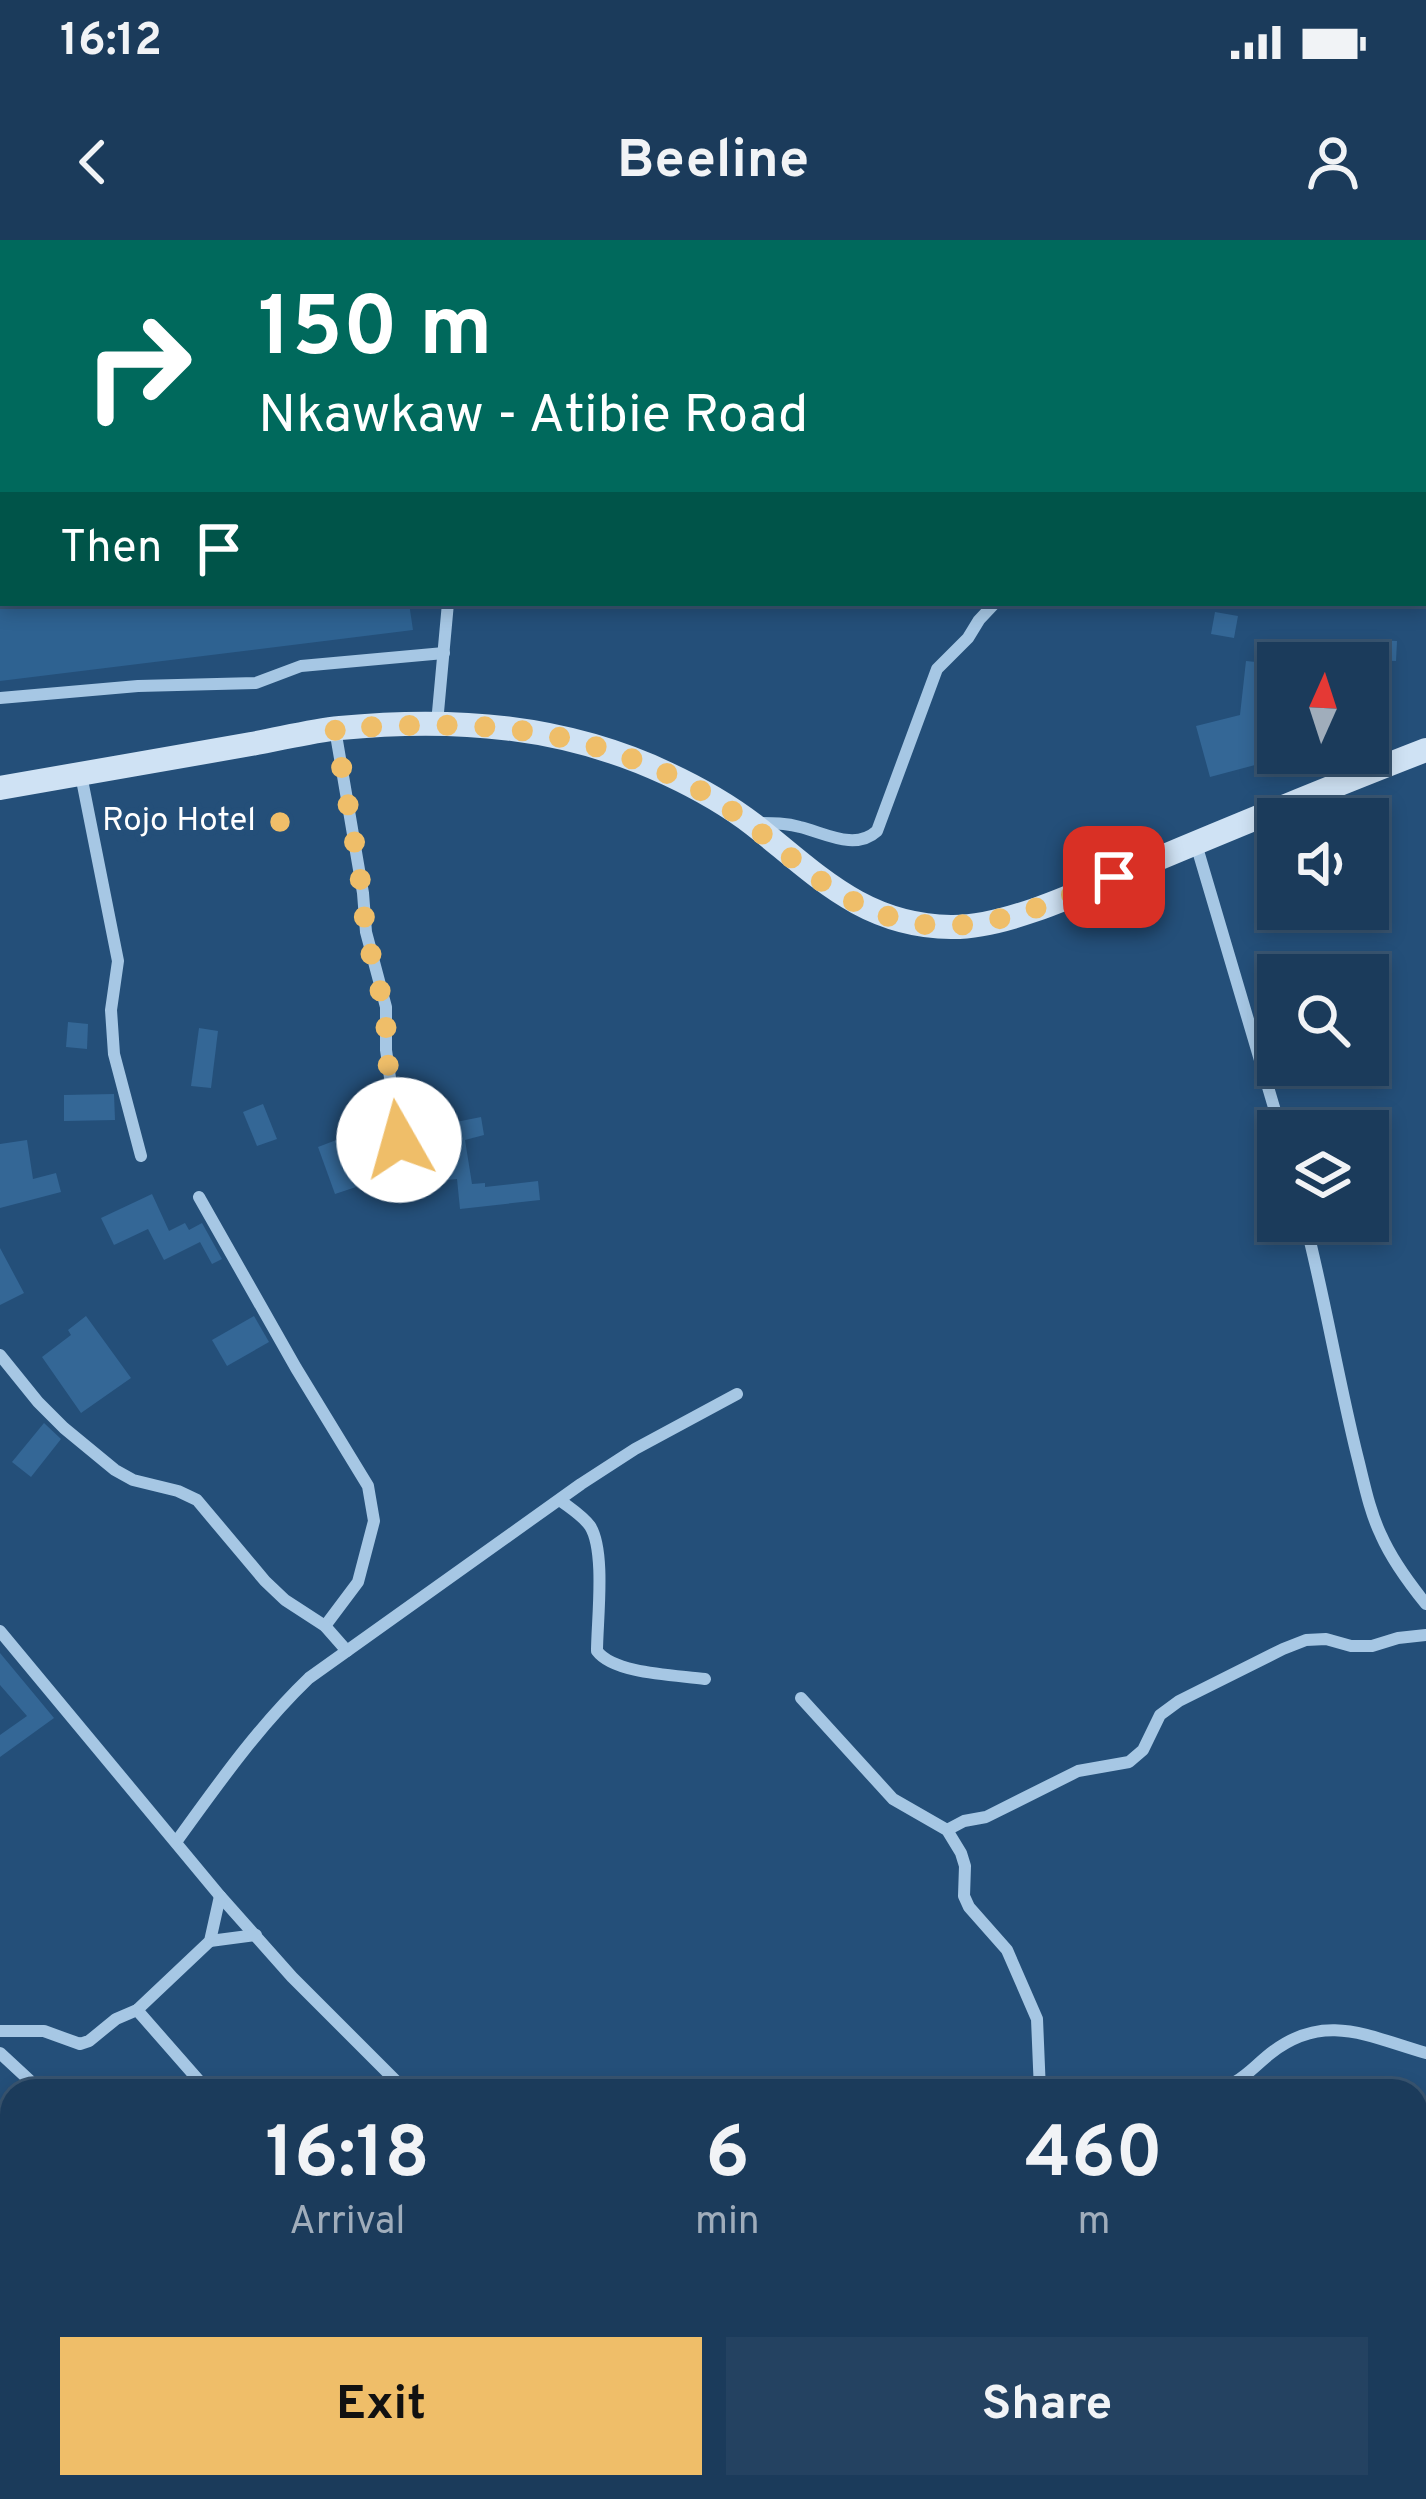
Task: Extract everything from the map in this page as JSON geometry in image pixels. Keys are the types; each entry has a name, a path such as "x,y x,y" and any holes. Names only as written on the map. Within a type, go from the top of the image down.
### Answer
{"main road":[{"path":"0,788 335,729 437,723 507,727 591,745 668,774 752,823 803,868 858,904 916,923 951,927 985,924 1025,912 1426,750"}],"street":[{"path":"437,723 448,606"},
{"path":"752,823 780,823 843,840 869,838 878,830 938,669 992,606"},
{"path":"0,698 138,686 256,683 301,666 444,653"},
{"path":"335,729 366,932 386,1007 386,1050 399,1140"},
{"path":"81,774 118,961 111,1010 114,1054 141,1156"},
{"path":"1196,843 1275,1110"},
{"path":"200,1197 368,1486 374,1520 358,1582 325,1626"},
{"path":"1311,1242 1371,1509 1399,1568 1426,1604"},
{"path":"0,1355 51,1415 115,1470 197,1500 265,1581 325,1626 347,1651"},
{"path":"176,1842 248,1743 310,1678 635,1449 737,1394"},
{"path":"561,1501 591,1527 597,1546 597,1652 602,1659 635,1669 705,1678"},
{"path":"0,1631 220,1896 292,1977 394,2079"},
{"path":"947,1830 986,1817 1078,1771 1129,1762 1143,1750 1160,1715 1179,1701 1283,1649 1306,1640 1372,1646 1426,1635"},
{"path":"801,1698 893,1799 947,1830 965,1866 964,1897 1007,1950 1037,2019 1040,2079"},
{"path":"0,2031 44,2031 80,2044 89,2041 116,2019 137,2010 210,1941 220,1896"},
{"path":"210,1941 256,1935"},
{"path":"137,2010 197,2079"},
{"path":"1242,2079 1273,2051 1317,2030 1334,2028 1426,2053"},
{"path":"0,2053 27,2079"}],"shaded area":[{"path":"0,606 409,606 413,630 0,681"}],"building":[{"path":"1215,612 1238,616 1234,638 1211,634"},
{"path":"1397,641 1396,661 1389,661 1389,642 1346,642"},
{"path":"1246,661 1257,662 1257,764 1210,777 1196,726 1240,715"},
{"path":"68,1022 88,1024 87,1049 66,1047"},
{"path":"199,1028 218,1031 211,1088 191,1086"},
{"path":"114,1094 115,1120 64,1121 64,1095"},
{"path":"263,1104 277,1139 257,1146 243,1112"},
{"path":"444,1110 446,1124 481,1117 484,1135 465,1140 472,1184 538,1181 540,1200 460,1209 457,1179 396,1184 389,1154 432,1138 426,1113"},
{"path":"339,1139 356,1187 335,1194 318,1147"},
{"path":"27,1140 33,1179 56,1173 61,1192 0,1208 0,1144"},
{"path":"152,1194 169,1231 185,1223 189,1230 202,1223 222,1259 212,1264 200,1242 164,1260 148,1229 114,1245 101,1218"},
{"path":"0,1248 24,1293 0,1305"},
{"path":"86,1316 131,1378 81,1413 42,1357 71,1335 68,1330"},
{"path":"254,1316 269,1342 227,1366 212,1340"},
{"path":"44,1423 61,1439 31,1477 12,1462"},
{"path":"0,1653 54,1718 0,1757 0,1735 27,1716 0,1685"}],"place":[{"name":"Rojo Hotel","path":"280,822"}],"route":[{"path":"399,1140 386,1050 386,1007 366,932 335,729 437,723 507,727 565,737 628,757 702,791 858,904 916,923 985,924 1114,877"}]}
